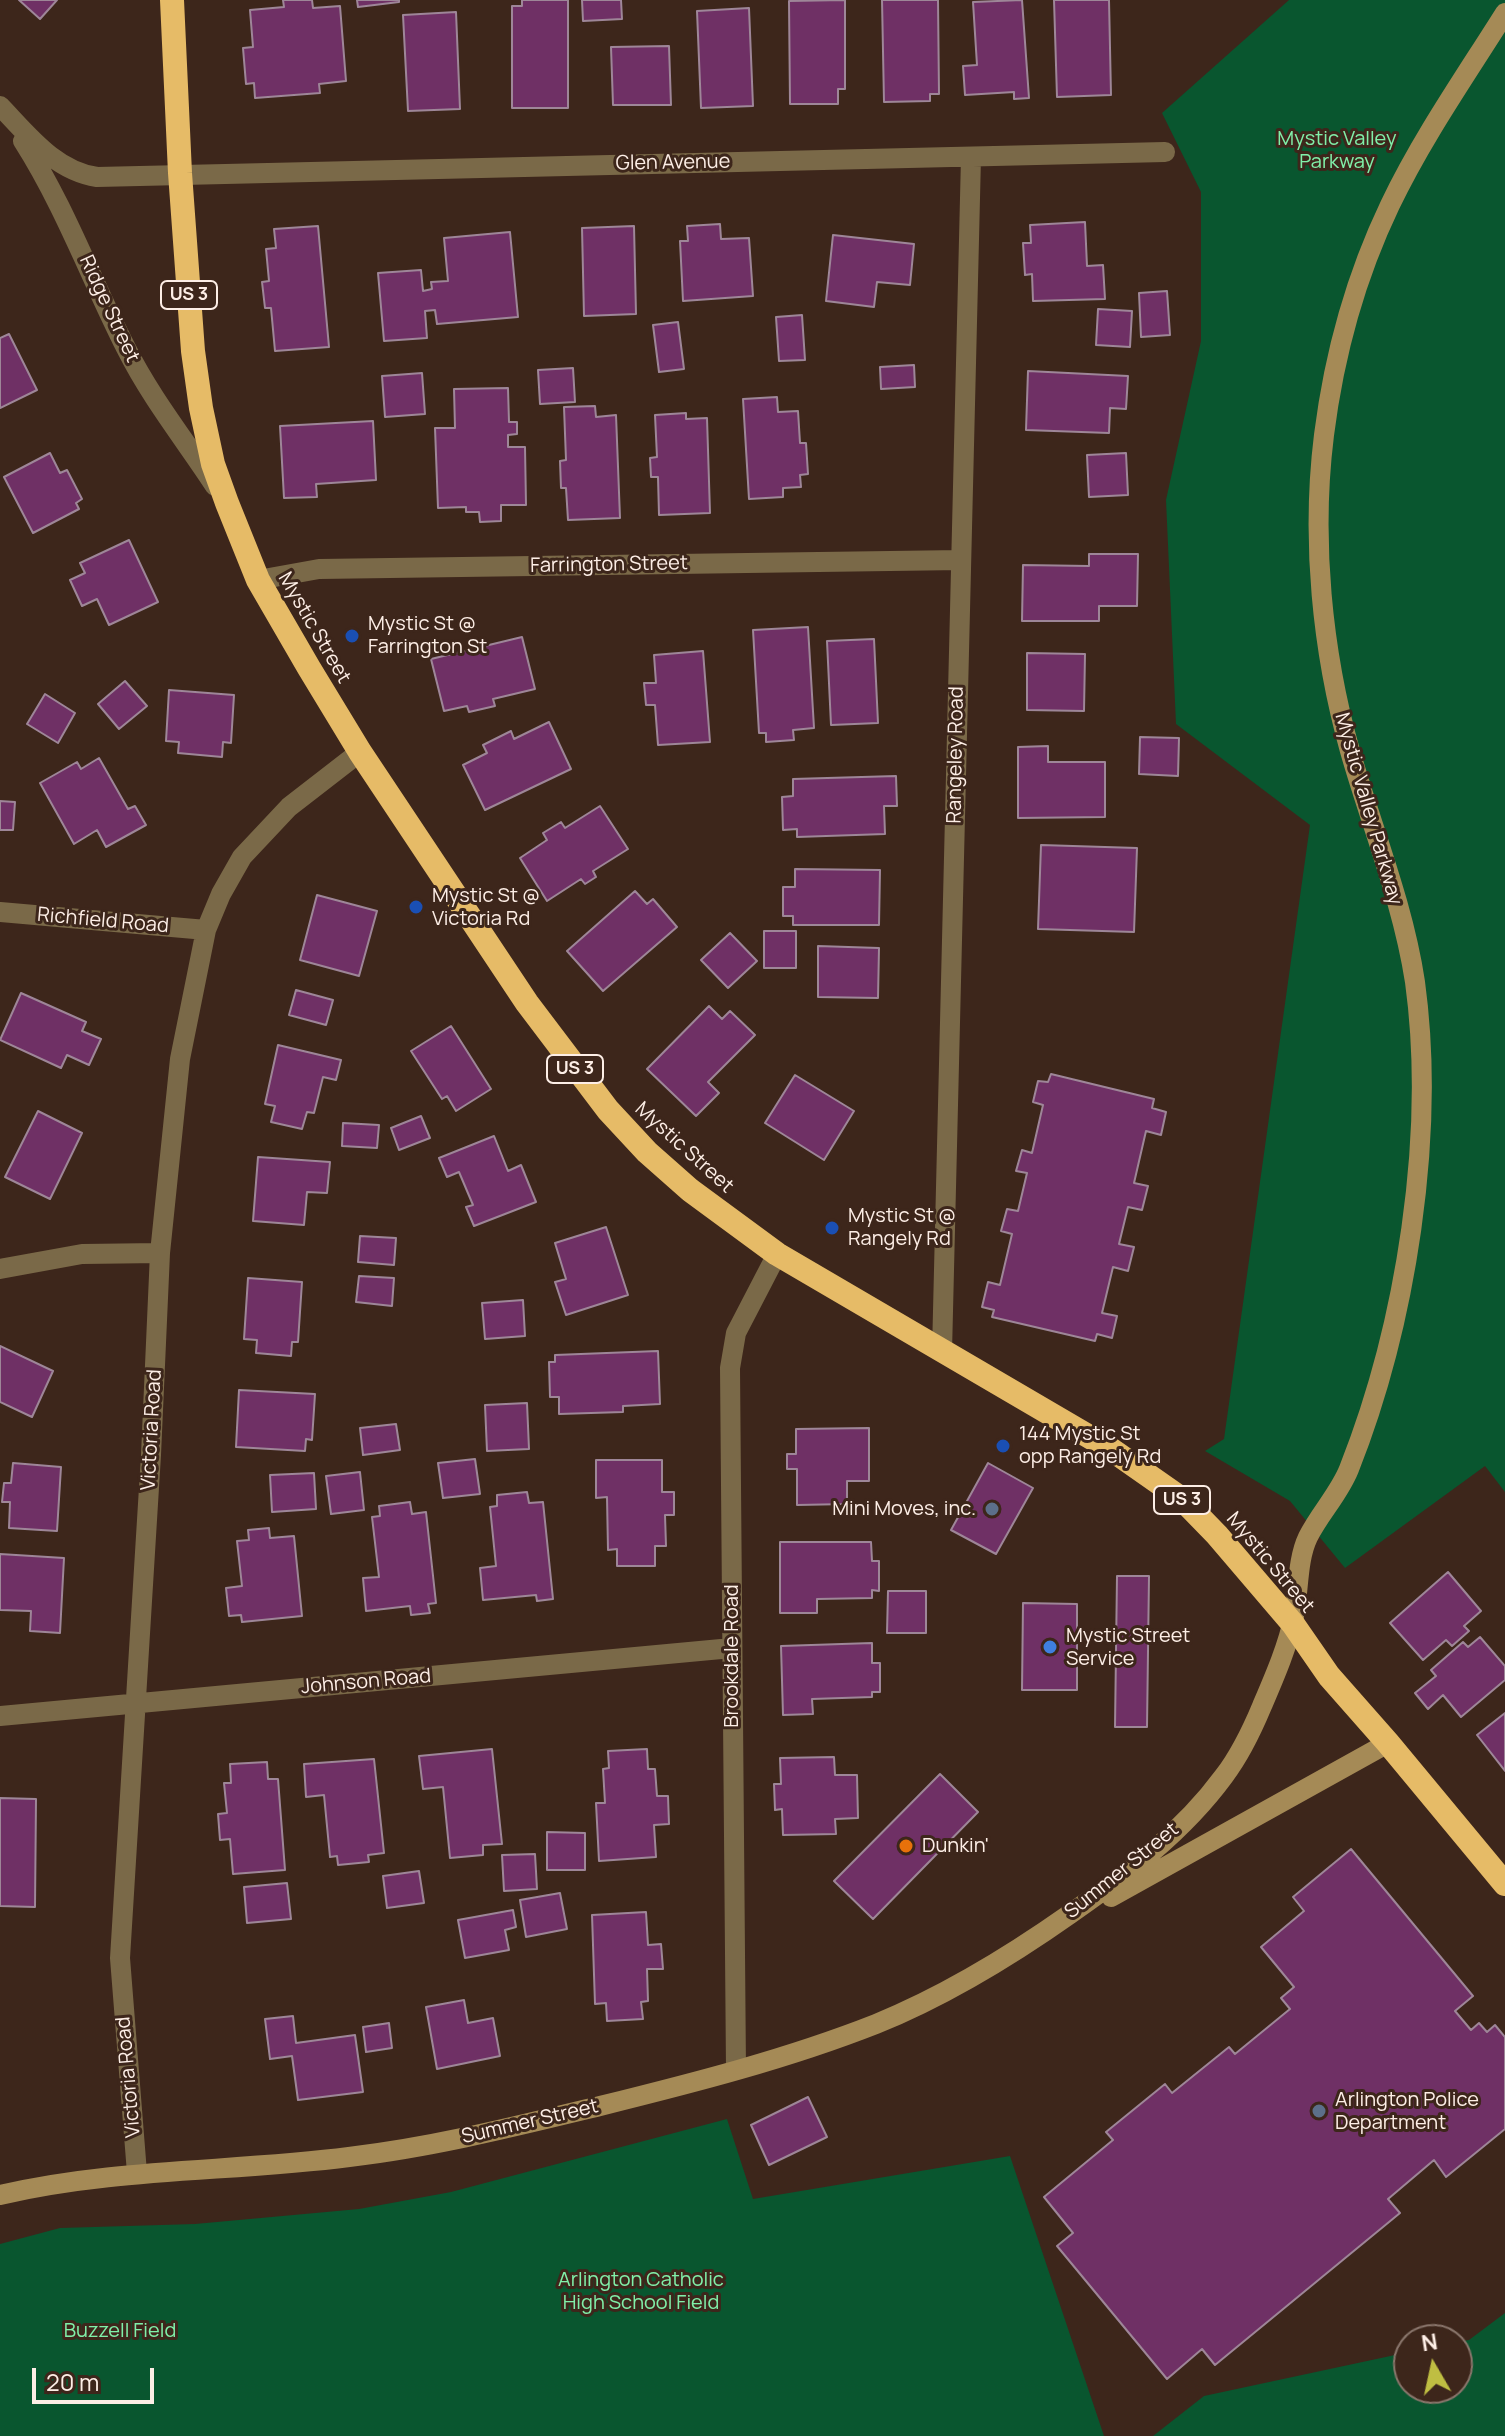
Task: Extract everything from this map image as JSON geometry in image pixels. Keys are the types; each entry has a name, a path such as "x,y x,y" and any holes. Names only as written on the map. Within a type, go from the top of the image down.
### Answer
{"highway":[{"name":"Mystic Street","path":"172,0 193,351 213,464 258,580 360,752 527,1003 608,1110 647,1152 690,1190 777,1254 1112,1450 1171,1490 1217,1535 1293,1624 1329,1676 1505,1884"}],"main road":[{"name":"Mystic Valley Parkway","path":"1293,1624 1304,1543 1346,1476 1387,1347 1403,1277 1422,1112 1420,1035 1414,976 1385,861 1350,751 1332,672 1320,560 1319,497 1324,436 1346,323 1390,204 1505,13"},
{"name":"Summer Street","path":"0,2195 137,2173 280,2165 411,2147 565,2115 784,2056 882,2022 992,1966 1031,1941 1151,1853 1195,1811 1226,1774 1245,1743 1293,1624"},
{"name":"Summer Street","path":"1031,1941 1388,1743"}],"street":[{"name":"Ridge Street","path":"1,107 50,156 64,167 79,173 97,177 180,173"},
{"name":"Ridge Street","path":"1,107 61,206 114,324 152,396 227,503"},
{"name":"Glen Avenue","path":"180,173 1165,152"},
{"name":"Rangeley Road","path":"942,1352 971,157"},
{"name":"Farrington Street","path":"258,580 319,569 961,560"},
{"name":"Victoria Road","path":"137,2173 120,1958 151,1455 160,1253 180,1059 206,930 221,894 242,857 289,807 360,752"},
{"name":"Richfield Road","path":"0,912 206,930"},
{"path":"0,1269 82,1254 160,1253"},
{"name":"Brookdale Road","path":"736,2069 731,1356 736,1333 777,1254"},
{"name":"Johnson Road","path":"0,1716 732,1648"}],"green space":[{"name":"Mystic Valley Parkway","path":"1289,0 1505,0 1505,1492 1485,1466 1345,1568 1290,1501 1205,1451 1224,1439 1310,825 1176,724 1166,500 1201,341 1201,192 1162,113"},
{"name":"Arlington Catholic High School Field","path":"727,2119 753,2199 1010,2156 1104,2436 0,2436 0,2244 60,2228 195,2224 359,2209 451,2192"},
{"path":"1505,2313 1505,2436 1153,2436 1204,2396 1393,2355 1393,2404 1473,2404 1473,2337"}],"building":[{"path":"19,0 57,0 40,19"},
{"path":"283,0 312,0 313,8 340,6 346,81 319,84 320,93 255,98 254,83 246,84 243,48 253,47 250,10 284,7"},
{"path":"357,0 399,0 399,2 358,7"},
{"path":"522,0 568,0 568,108 512,108 512,6 522,6"},
{"path":"582,0 621,0 622,19 583,21"},
{"path":"845,0 845,89 838,89 838,104 790,104 789,1"},
{"path":"882,0 938,0 939,94 930,94 930,101 884,102"},
{"path":"1022,0 1029,98 1014,99 1014,92 965,95 963,66 977,65 973,2"},
{"path":"1054,0 1109,0 1111,95 1057,97"},
{"path":"749,8 753,106 701,108 697,11"},
{"path":"456,12 460,109 408,111 403,15"},
{"path":"669,46 671,105 613,105 611,47"},
{"path":"1085,222 1087,266 1103,265 1105,299 1033,301 1032,274 1025,275 1023,243 1031,243 1030,225"},
{"path":"720,224 721,239 749,238 753,296 683,301 680,241 688,241 687,226"},
{"path":"318,226 329,347 275,351 271,308 265,308 262,282 269,281 266,249 276,248 274,229"},
{"path":"634,226 636,314 584,316 582,228"},
{"path":"510,232 518,317 437,324 435,310 425,311 427,338 384,341 378,273 421,270 423,291 432,289 431,282 448,281 444,238"},
{"path":"833,235 914,244 910,285 877,282 874,307 826,301"},
{"path":"1167,291 1170,335 1141,337 1139,293"},
{"path":"1098,309 1132,311 1130,347 1096,345"},
{"path":"802,315 805,360 779,361 776,317"},
{"path":"678,322 684,369 659,372 653,325"},
{"path":"9,334 37,390 0,408 0,338"},
{"path":"914,365 915,387 881,389 880,367"},
{"path":"573,368 575,402 540,404 538,370"},
{"path":"1028,371 1128,376 1126,409 1110,408 1109,433 1026,430"},
{"path":"422,373 425,414 385,417 382,376"},
{"path":"508,388 509,422 517,422 517,434 508,435 508,447 525,447 526,505 501,505 501,521 480,522 479,512 466,512 466,507 438,508 435,428 455,428 454,389"},
{"path":"777,397 778,412 798,411 800,443 806,443 808,474 800,475 801,487 783,488 783,497 749,499 743,399"},
{"path":"595,406 596,417 616,415 620,518 568,520 566,488 561,488 560,461 566,460 564,407"},
{"path":"686,413 686,419 707,418 710,513 659,515 658,477 651,477 650,458 657,457 655,415"},
{"path":"373,421 376,480 316,484 317,497 284,498 280,426"},
{"path":"50,453 60,473 67,470 82,499 76,503 79,509 33,533 4,477"},
{"path":"1126,453 1128,495 1089,497 1087,455"},
{"path":"129,540 158,602 109,625 97,599 82,606 70,580 85,573 80,563"},
{"path":"1089,554 1138,554 1137,606 1099,606 1099,621 1022,621 1023,565 1089,566"},
{"path":"808,627 814,728 793,730 794,740 766,742 766,733 759,733 753,630"},
{"path":"522,637 535,689 493,699 495,706 469,712 467,706 444,711 431,659"},
{"path":"874,639 878,723 831,725 827,641"},
{"path":"703,651 710,742 658,745 655,705 646,705 644,683 656,683 654,655"},
{"path":"1027,653 1085,654 1084,711 1027,710"},
{"path":"125,681 147,706 119,729 98,704"},
{"path":"169,690 234,695 231,743 223,742 222,757 178,753 179,742 166,741"},
{"path":"45,694 75,713 58,743 27,724"},
{"path":"549,722 571,769 485,810 463,765 487,753 483,745 511,731 514,739"},
{"path":"1140,737 1179,738 1178,776 1139,774"},
{"path":"1048,746 1048,762 1105,762 1105,817 1018,818 1018,747"},
{"path":"99,758 128,809 135,806 146,825 106,847 97,830 74,844 40,783 77,762 81,769"},
{"path":"896,776 897,806 884,806 885,834 797,837 797,829 783,830 782,797 793,796 793,779"},
{"path":"0,801 15,802 13,830 0,830"},
{"path":"600,806 628,849 593,871 596,877 585,884 581,879 547,901 520,858 547,840 543,833 561,822 565,828"},
{"path":"1041,845 1137,848 1134,932 1038,929"},
{"path":"795,869 880,870 879,925 793,925 793,916 783,916 783,887 795,887"},
{"path":"635,891 647,904 653,899 677,927 603,991 567,951"},
{"path":"317,895 377,911 359,976 300,960"},
{"path":"764,931 796,931 796,968 764,968"},
{"path":"730,933 757,961 728,988 701,960"},
{"path":"818,946 879,948 878,998 818,997"},
{"path":"296,990 333,1000 326,1025 289,1015"},
{"path":"21,993 86,1022 82,1031 101,1039 89,1065 67,1055 61,1068 0,1040"},
{"path":"709,1006 722,1019 730,1011 755,1035 708,1082 719,1093 696,1116 647,1069"},
{"path":"451,1026 491,1089 456,1111 447,1096 442,1099 411,1051"},
{"path":"278,1045 341,1060 336,1080 323,1077 314,1113 307,1112 302,1129 271,1122 275,1106 265,1104"},
{"path":"1051,1074 1154,1099 1152,1108 1166,1112 1161,1135 1146,1131 1134,1183 1148,1186 1142,1210 1128,1207 1119,1244 1134,1247 1128,1271 1113,1267 1102,1313 1117,1316 1112,1338 1097,1334 1095,1341 992,1317 994,1310 982,1307 988,1282 1000,1285 1012,1234 1001,1231 1007,1209 1018,1211 1027,1173 1016,1171 1022,1150 1032,1153 1043,1105 1033,1102 1038,1081 1048,1082"},
{"path":"795,1075 854,1111 824,1160 765,1123"},
{"path":"38,1111 82,1133 50,1199 5,1177"},
{"path":"421,1116 430,1138 399,1150 391,1128"},
{"path":"343,1123 379,1125 377,1148 342,1146"},
{"path":"494,1136 508,1171 521,1165 536,1202 474,1226 466,1207 473,1205 459,1172 447,1177 439,1158"},
{"path":"258,1157 330,1162 327,1193 307,1192 304,1225 253,1221"},
{"path":"606,1227 628,1295 566,1315 555,1282 566,1279 555,1243"},
{"path":"360,1236 396,1238 394,1265 358,1262"},
{"path":"359,1276 394,1278 392,1306 356,1302"},
{"path":"248,1278 302,1282 298,1342 292,1342 291,1356 256,1353 257,1340 244,1339"},
{"path":"523,1300 525,1336 485,1339 482,1303"},
{"path":"0,1346 53,1371 32,1417 0,1402"},
{"path":"658,1351 660,1404 623,1406 623,1412 559,1414 559,1397 550,1397 549,1362 555,1362 555,1355"},
{"path":"239,1390 315,1394 312,1440 306,1439 305,1451 236,1447"},
{"path":"527,1403 529,1449 487,1451 485,1405"},
{"path":"396,1424 400,1450 363,1455 360,1428"},
{"path":"869,1428 869,1481 847,1481 847,1504 797,1505 797,1469 787,1469 787,1454 796,1454 796,1429"},
{"path":"475,1459 480,1494 443,1498 438,1463"},
{"path":"596,1460 662,1460 662,1492 674,1492 674,1515 665,1515 666,1546 655,1546 655,1566 617,1566 617,1549 608,1550 607,1497 596,1498"},
{"path":"13,1463 61,1467 57,1531 9,1528 10,1502 2,1502 4,1483 11,1483"},
{"name":"Mini Moves, inc.","path":"988,1463 1033,1488 996,1554 951,1530"},
{"path":"360,1472 364,1510 331,1514 326,1476"},
{"path":"314,1473 316,1509 272,1512 270,1475"},
{"path":"527,1492 529,1503 543,1502 553,1599 537,1601 536,1595 483,1600 480,1568 496,1566 490,1507 497,1506 497,1495"},
{"path":"410,1502 412,1514 426,1512 436,1603 428,1604 430,1613 411,1615 410,1606 366,1611 363,1578 379,1577 372,1517 380,1516 379,1506"},
{"path":"269,1528 270,1538 294,1536 302,1616 242,1622 241,1615 229,1616 226,1588 242,1586 237,1541 249,1540 248,1530"},
{"path":"780,1542 871,1542 872,1561 879,1561 879,1591 872,1590 872,1598 817,1599 817,1613 780,1613"},
{"path":"0,1554 64,1558 60,1633 30,1631 31,1611 0,1610"},
{"path":"1448,1572 1481,1611 1464,1626 1469,1631 1452,1646 1446,1640 1423,1660 1390,1623"},
{"path":"1117,1576 1149,1576 1147,1727 1115,1727"},
{"path":"888,1591 926,1591 926,1633 887,1633"},
{"name":"Mystic Street Service","path":"1023,1603 1077,1604 1077,1690 1022,1690"},
{"path":"1480,1637 1505,1666 1505,1680 1461,1717 1443,1695 1428,1709 1415,1693 1436,1676 1431,1670 1463,1642 1468,1647"},
{"path":"872,1643 872,1663 880,1663 880,1692 872,1692 872,1697 812,1699 813,1714 783,1715 781,1646"},
{"path":"1505,1713 1505,1771 1477,1735"},
{"path":"492,1749 502,1844 483,1845 483,1855 450,1858 443,1787 423,1789 419,1756"},
{"path":"647,1749 648,1769 655,1769 657,1796 668,1796 669,1824 654,1825 656,1857 599,1861 596,1803 605,1803 603,1769 609,1768 608,1751"},
{"path":"834,1757 835,1775 857,1775 858,1818 835,1819 836,1834 783,1835 782,1809 775,1810 774,1784 781,1784 780,1758"},
{"path":"374,1759 384,1853 368,1855 369,1862 338,1865 337,1856 330,1857 324,1795 306,1797 304,1764"},
{"path":"267,1762 268,1779 278,1779 285,1870 233,1874 230,1839 220,1840 218,1814 227,1813 224,1783 231,1783 230,1764"},
{"name":"Dunkin'","path":"940,1774 978,1812 873,1919 834,1881"},
{"path":"0,1798 36,1799 35,1907 0,1906"},
{"path":"547,1832 585,1833 585,1870 547,1870"},
{"name":"Arlington Police Department","path":"1351,1849 1473,1996 1455,2011 1471,2030 1479,2023 1487,2032 1495,2025 1505,2037 1505,2129 1446,2177 1434,2160 1388,2199 1400,2213 1215,2365 1202,2349 1167,2379 1057,2246 1073,2233 1044,2197 1113,2140 1106,2132 1165,2084 1172,2093 1229,2047 1235,2054 1290,2009 1281,1998 1294,1987 1261,1947 1304,1911 1293,1897"},
{"path":"535,1854 537,1889 504,1891 502,1855"},
{"path":"419,1871 424,1903 387,1908 383,1876"},
{"path":"287,1883 291,1919 247,1923 244,1887"},
{"path":"560,1893 567,1929 526,1937 520,1900"},
{"path":"513,1910 516,1927 505,1930 509,1950 465,1958 458,1920"},
{"path":"646,1912 648,1945 661,1944 663,1969 647,1969 648,2001 641,2002 643,2019 607,2021 606,2003 595,2004 592,1915"},
{"path":"464,2000 468,2023 493,2018 500,2056 437,2069 426,2007"},
{"path":"293,2016 296,2043 355,2035 363,2092 298,2100 292,2056 270,2059 265,2019"},
{"path":"389,2023 392,2048 366,2052 363,2027"},
{"path":"808,2097 827,2137 769,2165 751,2125"}],"place":[{"name":"Mystic St @ Farrington St","path":"352,636"},
{"name":"Mystic St @ Victoria Rd","path":"416,907"},
{"name":"Mystic St @ Rangely Rd","path":"832,1228"},
{"name":"144 Mystic St opp Rangely Rd","path":"1003,1446"},
{"name":"Mini Moves, inc.","path":"992,1509"},
{"name":"Mystic Street Service","path":"1050,1647"},
{"name":"Dunkin'","path":"906,1846"},
{"name":"Arlington Police Department","path":"1319,2111"}],"park label":[{"name":"Buzzell Field","path":"120,2331"}]}
